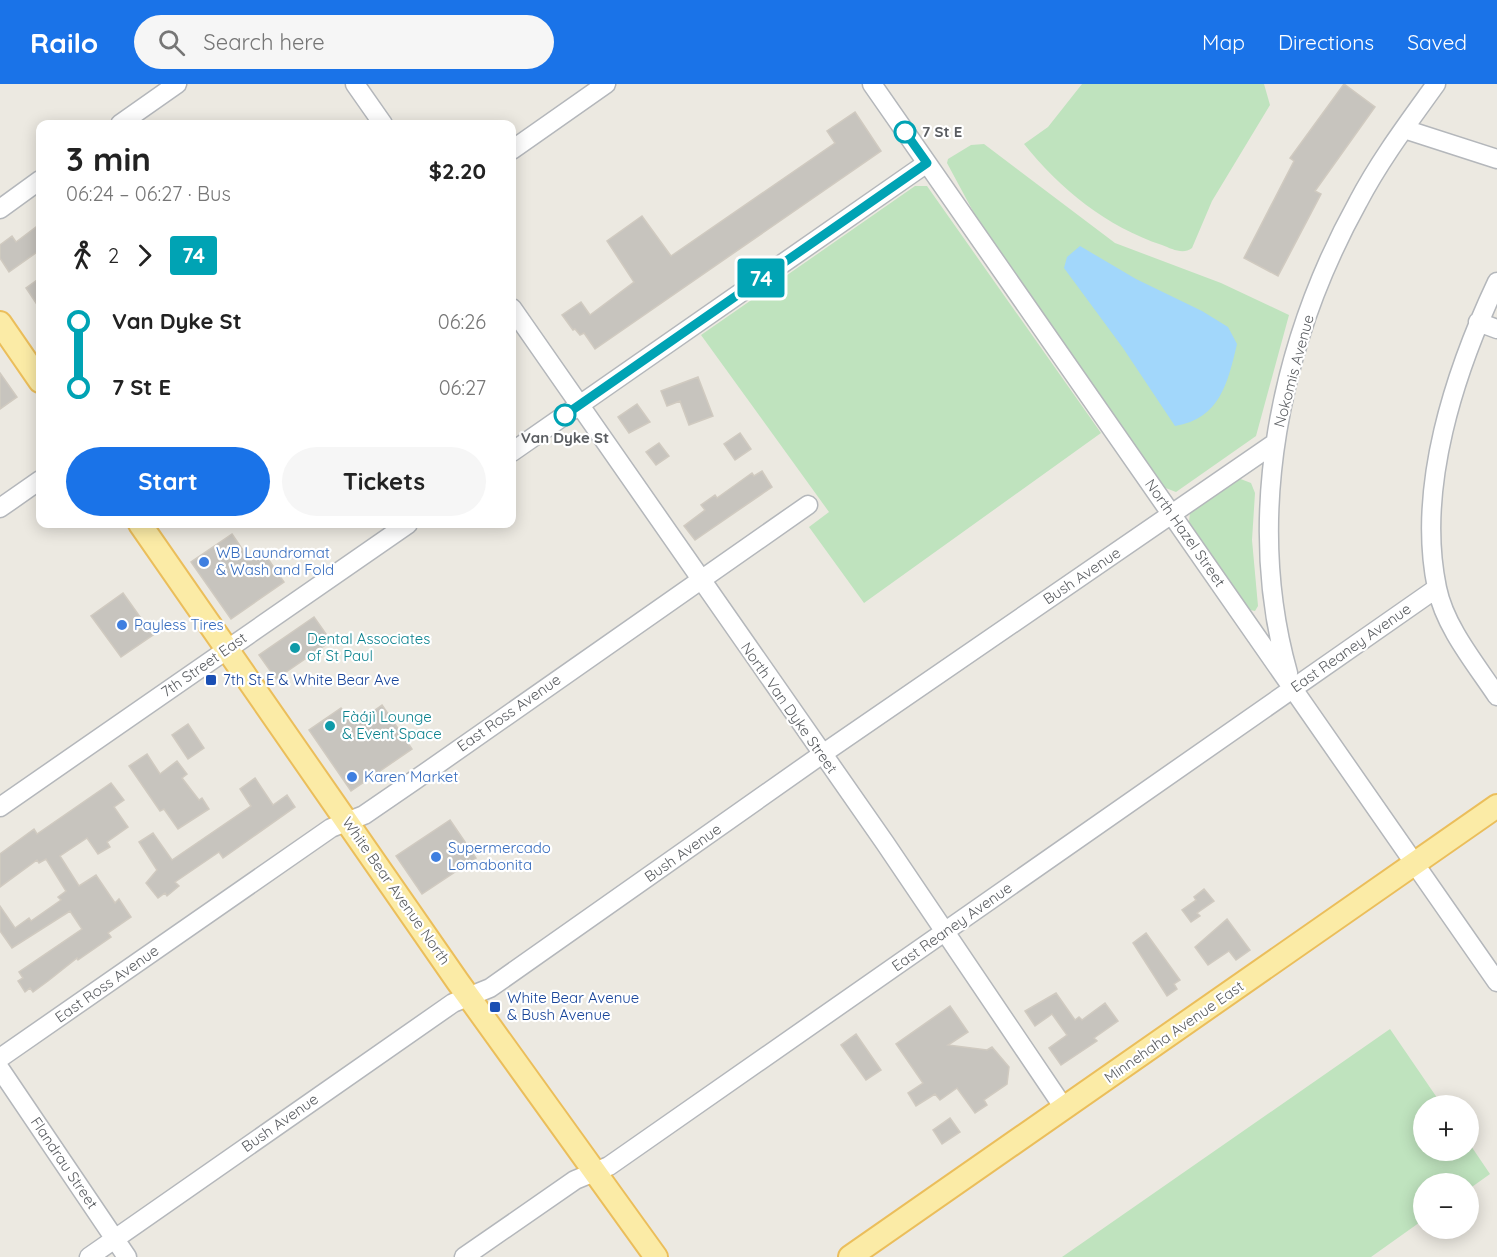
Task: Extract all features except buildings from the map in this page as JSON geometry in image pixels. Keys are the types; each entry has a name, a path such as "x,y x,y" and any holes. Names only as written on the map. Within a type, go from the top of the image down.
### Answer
{"main road":[{"path":"0,323 36,375"},
{"name":"White Bear Avenue North","path":"143,528 592,1172 656,1257"},
{"name":"Minnehaha Avenue East","path":"850,1257 1497,806"}],"street":[{"path":"126,120 177,84"},
{"path":"355,84 381,120"},
{"path":"516,147 606,84"},
{"name":"North Hazel Street","path":"872,84 1413,865 1497,982"},
{"name":"Nokomis Avenue","path":"1293,689 1278,634 1273,605 1269,515 1270,478 1275,443 1289,376 1318,287 1357,202 1436,84"},
{"path":"1404,129 1497,159"},
{"path":"516,449 927,163"},
{"path":"0,209 36,183"},
{"path":"1497,282 1478,322 1450,404 1441,444 1432,520 1437,588 1454,629 1497,696"},
{"name":"North Van Dyke Street","path":"516,314 821,755 885,843 1064,1108"},
{"path":"1478,322 1497,329"},
{"name":"Bush Avenue","path":"88,1257 453,1003 490,988 821,755 1275,443"},
{"path":"0,508 36,483"},
{"name":"East Ross Avenue","path":"0,1058 331,828 364,815 407,786 808,505"},
{"name":"7th Street East","path":"0,807 402,528"},
{"name":"East Reaney Avenue","path":"464,1257 575,1180 609,1166 1437,588"},
{"name":"Flandrau Street","path":"0,1070 127,1257"}],"green space":[{"path":"1082,84 1264,84 1270,105 1212,201 1192,248 1189,250 1174,250 1122,228 1104,217 1069,191 1024,144 1048,127"},
{"path":"984,144 1115,243 1221,283 1289,315 1256,436 1176,492 1163,487 982,228 947,163 948,159 971,145"},
{"path":"915,186 927,186 1101,433 864,603 809,527 829,512 701,335"},
{"path":"1238,478 1251,483 1255,493 1252,540 1258,606 1255,611 1250,610 1189,522 1190,513"},
{"path":"1390,1029 1435,1095 1413,1095 1413,1161 1479,1161 1479,1158 1490,1174 1479,1182 1479,1173 1413,1173 1413,1227 1371,1257 1062,1257"}],"water":[{"path":"1080,246 1136,279 1202,311 1228,327 1237,344 1230,372 1219,397 1202,416 1175,426 1123,348 1064,268 1067,257"}],"bus line":[{"name":"74","path":"565,415 927,163 905,132"}],"place":[{"name":"7 St E","path":"905,132"},
{"name":"Van Dyke St","path":"565,415"},
{"name":"WB Laundromat & Wash and Fold","path":"204,562"},
{"name":"Payless Tires","path":"122,625"},
{"name":"Dental Associates of St Paul","path":"295,648"},
{"name":"7th St E & White Bear Ave","path":"211,680"},
{"name":"Fàájì Lounge & Event Space","path":"330,726"},
{"name":"Karen Market","path":"352,777"},
{"name":"Supermercado Lomabonita","path":"436,857"},
{"name":"White Bear Avenue & Bush Avenue","path":"495,1007"}]}
